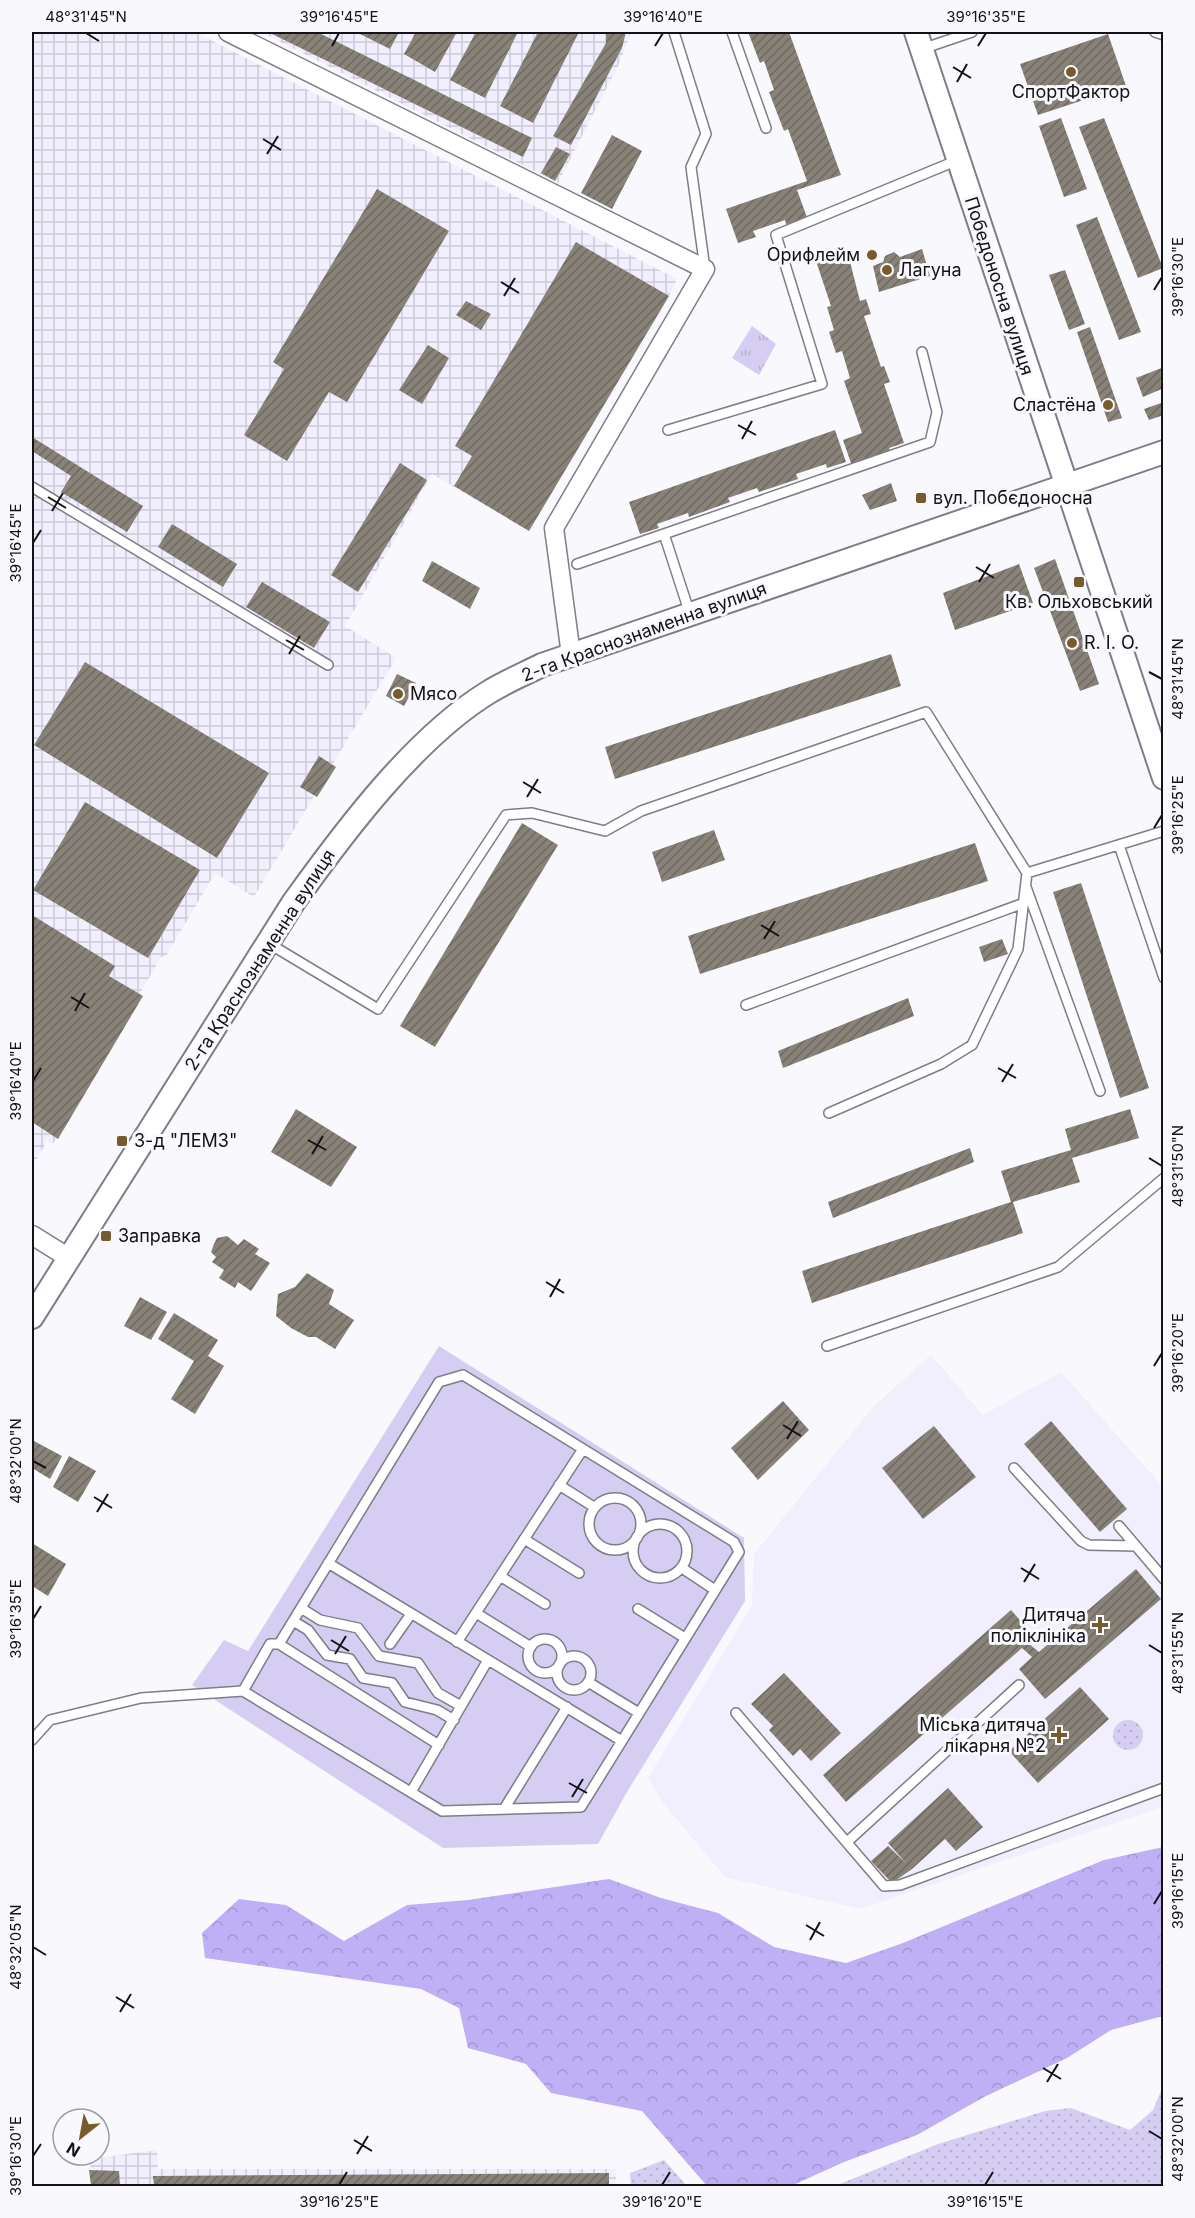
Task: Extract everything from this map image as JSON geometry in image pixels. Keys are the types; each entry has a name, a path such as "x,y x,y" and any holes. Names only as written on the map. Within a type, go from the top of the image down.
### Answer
{"street":[{"path":"228,32 705,269 554,528 571,655"},
{"name":"Победоносна вулиця","path":"919,40 1164,778"},
{"name":"2-га Краснознаменна вулиця","path":"32,1317 268,943 341,837 444,725 488,692 542,665 1164,452"},
{"path":"32,1235 69,1258"}],"lane":[{"path":"674,32 706,134 691,167 705,269"},
{"path":"732,32 766,128"},
{"path":"919,40 972,32"},
{"path":"1155,32 1164,35"},
{"path":"669,430 822,384 776,235 958,160"},
{"path":"578,564 930,442 938,412 922,352"},
{"path":"32,487 328,665"},
{"path":"664,534 690,614"},
{"path":"268,943 378,1010 506,815 532,813 605,831 641,811 926,712 1027,873 1018,949 972,1045 941,1064 829,1113"},
{"path":"1027,873 1164,831"},
{"path":"1119,845 1164,978"},
{"path":"1026,885 1100,1091"},
{"path":"746,1005 1024,903"},
{"path":"826,1346 1058,1267 1164,1178"},
{"path":"32,1740 50,1720 141,1698 243,1691 442,1811 581,1807 739,1552 734,1542 463,1375 439,1382 279,1644"},
{"path":"457,1642 583,1449"},
{"path":"1014,1468 1081,1541 1089,1545 1136,1546"},
{"path":"559,1485 594,1507"},
{"path":"594,1507 588,1524 593,1540 599,1545 614,1551 630,1546 640,1532 656,1524 674,1528 686,1542 688,1551 682,1568 667,1578 650,1577 636,1565 633,1557 640,1532 639,1514 627,1501 609,1498 594,1507"},
{"path":"1119,1526 1164,1579"},
{"path":"524,1539 579,1573"},
{"path":"328,1563 622,1741"},
{"path":"682,1568 715,1590"},
{"path":"500,1576 545,1604"},
{"path":"301,1608 320,1620 358,1628 379,1656 418,1663 438,1692 461,1706"},
{"path":"638,1610 685,1638"},
{"path":"476,1613 531,1647"},
{"path":"390,1644 411,1614"},
{"path":"293,1621 308,1630 327,1655 350,1659 363,1678 392,1683 405,1702 437,1710 454,1720"},
{"path":"531,1647 528,1658 533,1668 549,1672 558,1666 567,1658 583,1658 591,1672 588,1682 579,1689 568,1689 560,1682 558,1666 561,1650 554,1642 544,1640 531,1647"},
{"path":"243,1691 270,1644 279,1644 439,1745"},
{"path":"411,1792 488,1660"},
{"path":"588,1682 639,1713"},
{"path":"847,1842 1019,1685"},
{"path":"504,1809 567,1707"},
{"path":"736,1713 884,1886 900,1886 1164,1788"}],"shaded area":[{"path":"32,32 195,32 677,279 529,531 432,474 345,626 396,658 254,897 215,873 166,956 161,957 53,1144 47,1141 32,1167"},
{"path":"261,32 631,32 620,62 558,183"},
{"path":"931,1355 983,1415 1061,1372 1163,1487 1163,1807 860,1909 725,1877 664,1804 648,1778 752,1605 754,1554 874,1406"},
{"path":"157,2150 158,2169 616,2169 616,2186 92,2186 91,2167 111,2167 111,2156"}],"green space":[{"path":"752,326 776,344 759,375 732,358"},
{"path":"439,1346 744,1538 745,1601 627,1792 598,1844 443,1848 192,1685 224,1640 248,1651"},
{"path":"1128,1720 1139,1724 1143,1735 1139,1746 1128,1750 1117,1746 1113,1735 1117,1724"},
{"path":"1163,1847 1163,2016 1111,2030 1067,2058 984,2097 917,2135 844,2162 791,2186 707,2186 642,2111 551,2093 526,2064 468,2048 459,2008 421,1989 205,1958 202,1933 239,1899 286,1905 344,1941 407,1905 468,1900 609,1879 661,1898 718,1913 774,1947 846,1963 903,1943 1104,1860"},
{"path":"1163,2086 1163,2186 835,2186 938,2144 1045,2111 1071,2108 1130,2130 1153,2110"},
{"path":"664,2160 687,2186 631,2186 630,2173"}],"building":[{"path":"268,32 317,32 532,138 523,157"},
{"path":"356,32 399,32 390,49"},
{"path":"416,32 457,32 435,72 404,54"},
{"path":"476,32 518,32 485,98 450,80"},
{"path":"538,32 579,32 533,123 500,106"},
{"path":"606,32 626,32 622,48 571,145 553,136 606,43"},
{"path":"748,32 789,32 841,175 797,190 808,220 787,227 785,220 753,231 756,237 738,243 726,209 807,181 788,129 784,131 769,92 774,90 764,61 760,63"},
{"path":"1108,34 1126,86 1038,115 1020,64"},
{"path":"1061,118 1087,189 1064,197 1039,126"},
{"path":"1104,118 1163,268 1138,278 1079,127"},
{"path":"612,135 642,151 612,209 581,193"},
{"path":"556,147 570,154 555,181 541,173"},
{"path":"377,189 449,231 347,402 329,392 287,461 244,435 284,369 273,362"},
{"path":"1097,217 1141,332 1119,340 1076,225"},
{"path":"576,242 669,296 529,531 454,486 472,456 455,446"},
{"path":"922,249 930,276 879,292 873,266 883,262 885,256 894,252 900,257"},
{"path":"847,250 860,301 866,299 871,314 864,316 881,367 884,366 890,382 884,384 904,443 889,448 891,453 852,466 843,440 862,433 844,381 850,378 842,351 836,353 829,332 834,330 827,307 831,306 816,261"},
{"path":"1065,270 1085,324 1069,330 1049,275"},
{"path":"466,301 491,314 481,330 456,315"},
{"path":"1090,327 1122,418 1108,422 1077,332"},
{"path":"428,345 449,358 422,404 399,390"},
{"path":"1164,367 1164,388 1143,397 1136,378"},
{"path":"1164,402 1164,415 1149,420 1144,409"},
{"path":"835,430 846,462 827,468 826,464 796,474 798,479 759,492 757,488 728,498 730,502 689,517 688,513 657,524 659,528 640,534 629,502"},
{"path":"32,437 143,506 127,532 61,492 71,476 32,451"},
{"path":"400,463 427,480 358,592 331,575"},
{"path":"891,483 897,501 870,510 862,495"},
{"path":"172,524 237,564 223,587 158,547"},
{"path":"1055,559 1099,684 1080,691 1034,568"},
{"path":"432,561 480,588 470,609 422,581"},
{"path":"1019,564 1033,603 955,630 943,593"},
{"path":"262,582 330,622 314,648 246,607"},
{"path":"891,654 901,686 615,779 605,747"},
{"path":"85,662 269,773 217,858 34,745"},
{"path":"397,674 416,683 404,706 386,696"},
{"path":"319,756 336,767 317,797 300,787"},
{"path":"85,802 200,870 148,958 33,890"},
{"path":"522,823 558,845 435,1047 400,1026"},
{"path":"714,830 725,860 662,882 652,852"},
{"path":"975,843 988,881 700,974 688,936"},
{"path":"1081,883 1149,1088 1120,1098 1053,892"},
{"path":"32,915 115,966 109,976 143,996 58,1139 32,1122"},
{"path":"1002,939 1008,954 984,962 979,947"},
{"path":"908,998 914,1016 783,1068 778,1051"},
{"path":"296,1109 357,1147 331,1187 271,1152"},
{"path":"1130,1109 1139,1138 1072,1158 1080,1182 1013,1202 1023,1233 812,1303 802,1271 1011,1202 1001,1171 1071,1150 1065,1129"},
{"path":"970,1148 974,1162 833,1218 828,1202"},
{"path":"227,1236 238,1245 244,1239 259,1249 255,1254 270,1263 251,1291 238,1282 235,1288 219,1278 224,1270 212,1262 216,1257 211,1252 217,1238"},
{"path":"307,1273 334,1290 329,1304 354,1320 335,1349 316,1337 308,1337 291,1328 276,1316 278,1294 295,1287"},
{"path":"140,1297 167,1312 151,1340 124,1326"},
{"path":"174,1313 218,1340 208,1356 224,1366 195,1414 171,1399 194,1361 158,1339"},
{"path":"783,1401 809,1430 758,1480 731,1448"},
{"path":"1051,1421 1127,1509 1100,1532 1024,1444"},
{"path":"934,1426 976,1477 923,1519 882,1468"},
{"path":"32,1440 62,1456 50,1479 32,1468"},
{"path":"69,1456 96,1471 78,1502 53,1487"},
{"path":"32,1543 66,1564 48,1596 32,1586"},
{"path":"1136,1569 1161,1599 1045,1699 1019,1669 1032,1657 1022,1648 846,1802 823,1775 1011,1610 1035,1637 1028,1643 1039,1652"},
{"path":"784,1673 841,1733 811,1761 800,1749 793,1756 769,1730 773,1726 751,1704"},
{"name":"Міська дитяча лікарня №2","path":"1080,1687 1109,1719 1038,1783 1009,1751"},
{"path":"948,1788 983,1827 956,1851 945,1839 912,1869 892,1883 871,1861 888,1846 906,1863 888,1843"},
{"path":"89,2170 119,2171 120,2186 91,2186"},
{"path":"609,2173 609,2186 154,2186 153,2176"}],"place":[{"name":"СпортФактор","path":"1071,72"},
{"name":"Орифлейм","path":"872,255"},
{"name":"Лагуна","path":"887,270"},
{"name":"Сластёна","path":"1108,405"},
{"name":"вул. Побєдоносна","path":"921,498"},
{"name":"Кв. Ольховський","path":"1079,582"},
{"name":"R. I. O.","path":"1072,643"},
{"name":"Мясо","path":"398,694"},
{"name":"З-д \"ЛЕМЗ\"","path":"122,1141"},
{"name":"Заправка","path":"106,1236"},
{"name":"Дитяча поліклініка","path":"1100,1625"},
{"name":"Міська дитяча лікарня №2","path":"1059,1735"}]}
